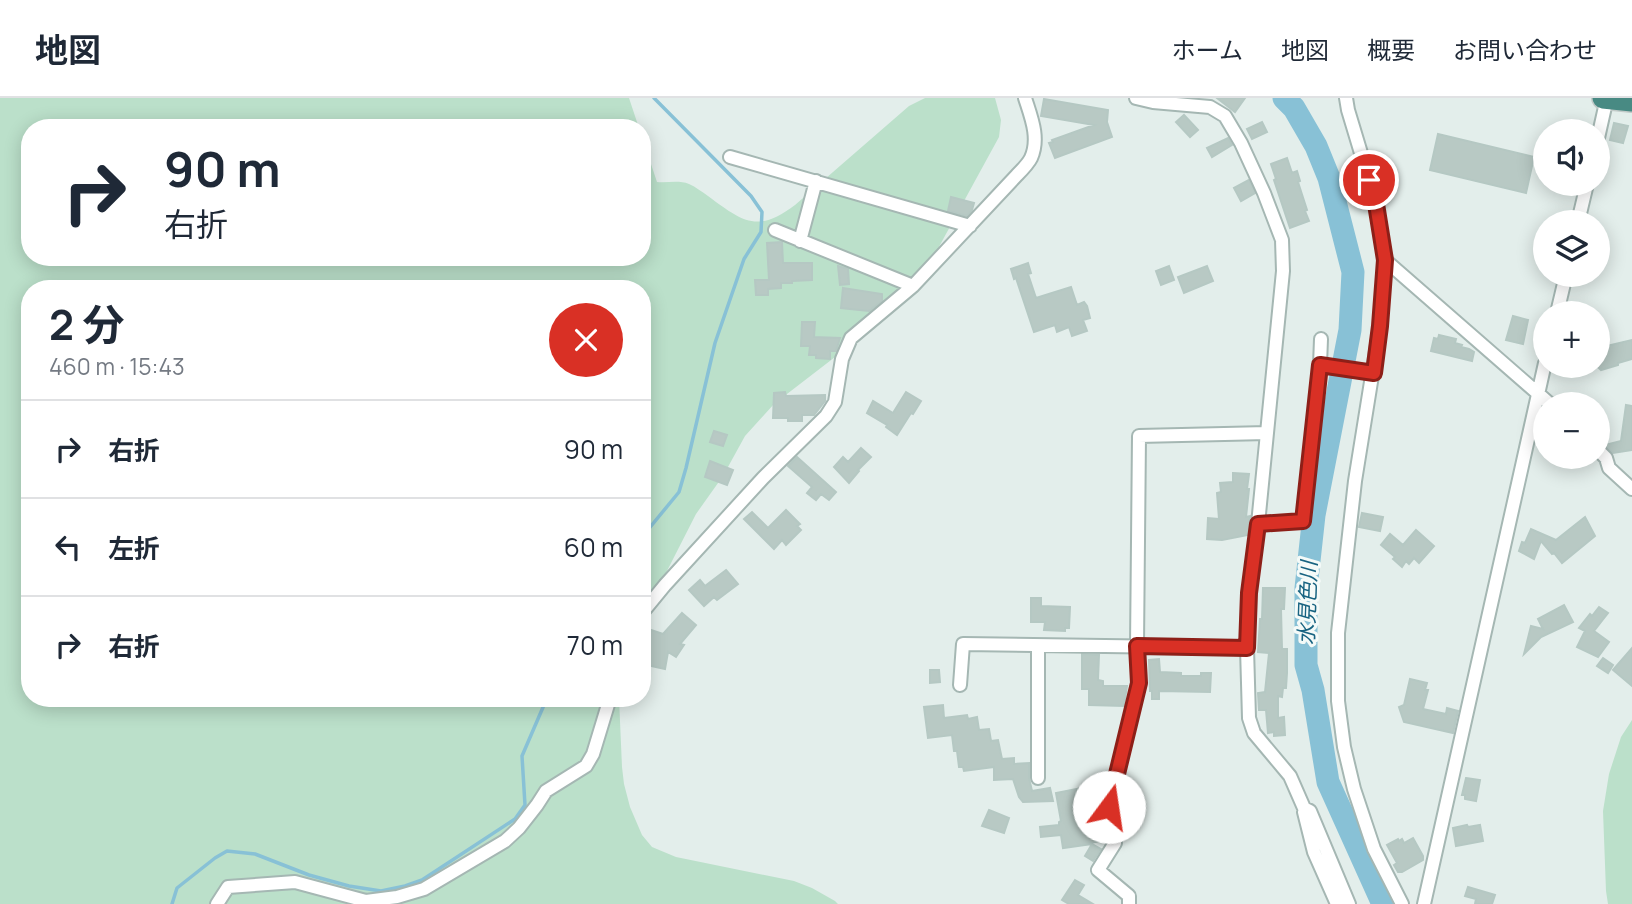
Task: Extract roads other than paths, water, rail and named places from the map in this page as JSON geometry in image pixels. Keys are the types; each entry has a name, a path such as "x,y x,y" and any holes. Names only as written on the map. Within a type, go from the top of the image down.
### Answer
{"highway":[{"path":"1606,98 1632,100"}],"street":[{"path":"651,602 763,478 825,416 835,402 842,359 851,338 913,286 1030,159 1035,142 1025,98"},
{"path":"1136,98 1210,107 1225,116 1264,193 1282,240 1283,271 1249,593 1249,718 1254,733 1290,776 1304,808 1314,852 1337,904"},
{"path":"1339,98 1347,104 1376,204 1385,260 1380,326 1368,372 1338,633 1338,701 1344,747 1354,789 1374,849 1402,904"},
{"path":"1602,119 1606,98"},
{"path":"730,157 970,226"},
{"path":"800,241 816,181"},
{"path":"775,230 913,286"},
{"path":"1385,260 1537,392"},
{"path":"1258,524 1303,521 1321,339"},
{"path":"1320,365 1368,372"},
{"path":"1424,904 1533,415"},
{"path":"1129,904 1129,896 1098,870 1115,843 1109,807 1139,683 1139,436 1267,433"},
{"path":"1610,461 1632,480"},
{"path":"1610,469 1632,489"},
{"path":"960,685 963,644 1247,648"},
{"path":"1038,646 1038,778"},
{"path":"217,904 228,887 295,882 366,901 397,897 424,889 505,841 519,828 546,791 586,766 593,754 607,707"},
{"path":"1304,808 1310,811 1349,904"}],"waterway":[{"path":"651,526 679,492 715,343 744,259 761,232 762,212 751,196 654,98"},
{"name":"水見色川","path":"1284,98 1294,108 1316,146 1329,178 1353,272 1350,330 1314,515 1306,588 1306,665 1313,690 1328,782 1383,904"},
{"path":"172,904 177,888 227,851 255,854 309,875 381,891 422,880 515,819 525,805 522,756 543,707"}]}
